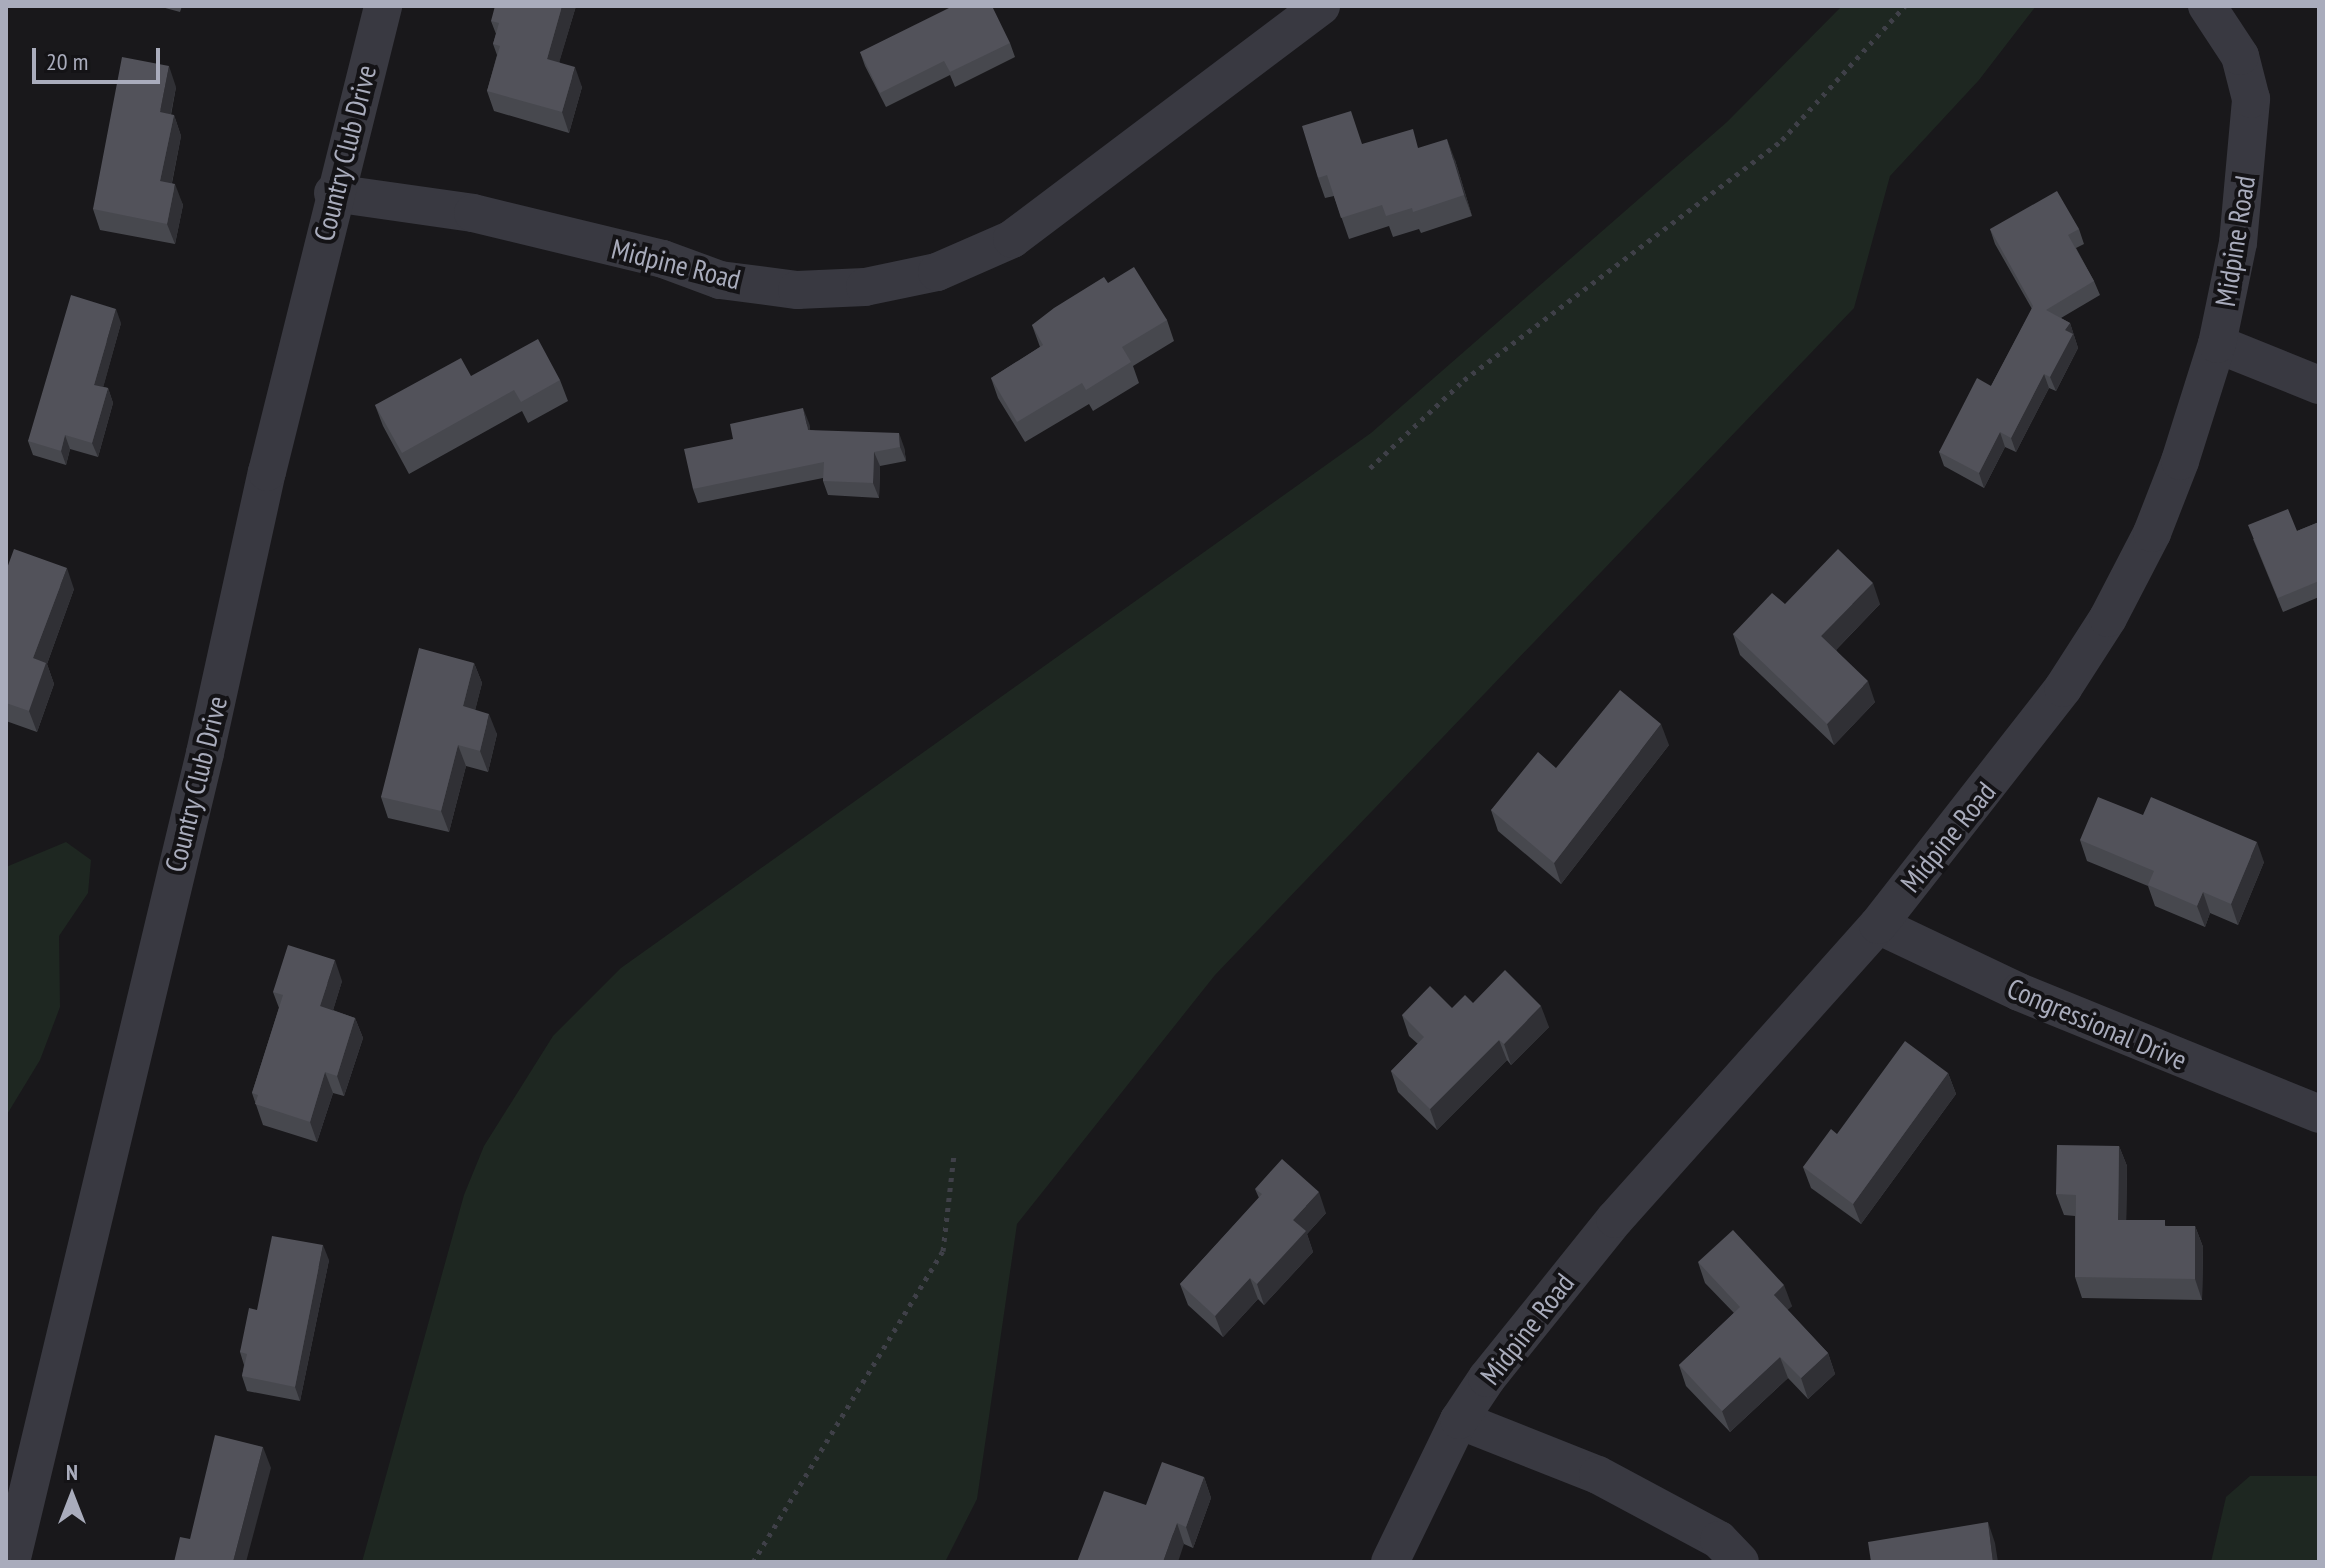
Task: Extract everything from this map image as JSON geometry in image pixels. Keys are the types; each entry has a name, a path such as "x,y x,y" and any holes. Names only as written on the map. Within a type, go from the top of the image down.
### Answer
{"street":[{"name":"Country Club Drive","path":"11,1562 333,193 383,6"},
{"name":"Midpine Road","path":"333,193 473,213 663,259 720,280 797,290 865,287 937,272 1012,239 1321,6"},
{"name":"Midpine Road","path":"1390,1562 1459,1420 1615,1219 1878,925 2063,688 2108,618 2152,533 2217,344 2238,243 2251,99 2240,56 2207,6"},
{"path":"2217,344 2319,385"},
{"name":"Congressional Drive","path":"1878,925 2019,992 2319,1114"},
{"path":"1459,1420 1598,1475 1719,1540 1740,1562"}],"path":[{"path":"1370,468 1464,380 1782,140 1905,6"},
{"path":"753,1562 899,1315 943,1251 954,1154"}],"shaded area":[{"path":"1842,6 2036,6 1979,80 1890,176 1854,308 1215,975 1017,1224 977,1499 945,1562 362,1562 464,1195 484,1146 553,1036 621,968 1371,433 1727,122"},
{"path":"66,842 91,860 88,893 59,936 60,1007 40,1060 6,1116 6,867"},
{"path":"2250,1476 2319,1476 2319,1562 2211,1562 2226,1497"}],"building":[{"path":"495,6 562,6 547,59 575,67 562,112 487,91 500,46 493,44 499,23 491,21"},
{"path":"953,6 992,6 1010,43 950,72 944,61 880,93 860,52"},
{"path":"122,57 169,66 160,112 174,115 160,181 175,184 167,224 93,209"},
{"path":"1351,111 1362,144 1413,129 1418,148 1447,139 1464,195 1413,212 1412,208 1386,216 1382,205 1341,218 1327,175 1318,178 1302,126"},
{"path":"2057,191 2079,229 2068,235 2094,281 2046,310 2070,323 2065,330 2073,334 2050,377 2044,374 2011,438 2000,432 1979,473 1939,452 1977,378 1991,386 2033,306 1990,229"},
{"path":"1134,267 1167,320 1122,347 1131,362 1086,390 1082,383 1017,422 991,378 1043,345 1032,325 1104,277 1108,283"},
{"path":"71,295 116,309 94,385 108,388 92,443 65,435 61,451 28,441"},
{"path":"538,339 560,380 521,402 514,390 402,453 375,405 461,358 471,376"},
{"path":"803,408 808,430 899,433 900,447 874,452 873,483 823,481 824,462 693,489 684,449 733,439 730,424"},
{"path":"2288,509 2297,531 2319,522 2319,581 2278,598 2248,525"},
{"path":"14,549 67,568 33,658 46,663 29,711 6,703 6,571"},
{"path":"1838,549 1873,583 1821,636 1868,681 1827,724 1733,634 1772,593 1785,604"},
{"path":"419,648 474,663 463,706 489,714 480,751 458,745 441,811 381,797"},
{"path":"1620,690 1661,724 1554,863 1491,810 1538,752 1556,768"},
{"path":"2098,797 2143,815 2151,797 2257,842 2231,904 2203,892 2197,906 2148,885 2154,871 2080,840"},
{"path":"288,945 335,960 320,1006 355,1018 337,1076 325,1072 310,1122 255,1104 258,1095 252,1093 283,995 273,992"},
{"path":"1505,970 1541,1006 1504,1044 1499,1040 1430,1109 1391,1071 1424,1037 1402,1015 1430,986 1452,1008 1465,995 1473,1003"},
{"path":"1905,1041 1948,1073 1853,1204 1803,1167 1831,1129 1837,1134"},
{"path":"2057,1145 2119,1146 2118,1220 2165,1220 2165,1226 2195,1226 2195,1279 2075,1277 2076,1195 2056,1194"},
{"path":"1282,1159 1319,1192 1293,1220 1306,1231 1257,1284 1250,1278 1215,1316 1180,1284 1262,1194 1255,1189"},
{"path":"1733,1230 1784,1285 1774,1295 1828,1353 1801,1378 1780,1357 1722,1411 1679,1365 1740,1307 1698,1262"},
{"path":"272,1236 323,1245 295,1387 242,1376 247,1354 240,1352 249,1308 257,1310"},
{"path":"215,1435 263,1447 233,1562 174,1562 180,1537 190,1539"},
{"path":"1162,1462 1204,1477 1186,1527 1177,1523 1163,1562 1077,1562 1104,1491 1146,1505"},
{"path":"1988,1522 1993,1562 1871,1562 1868,1542"}]}
